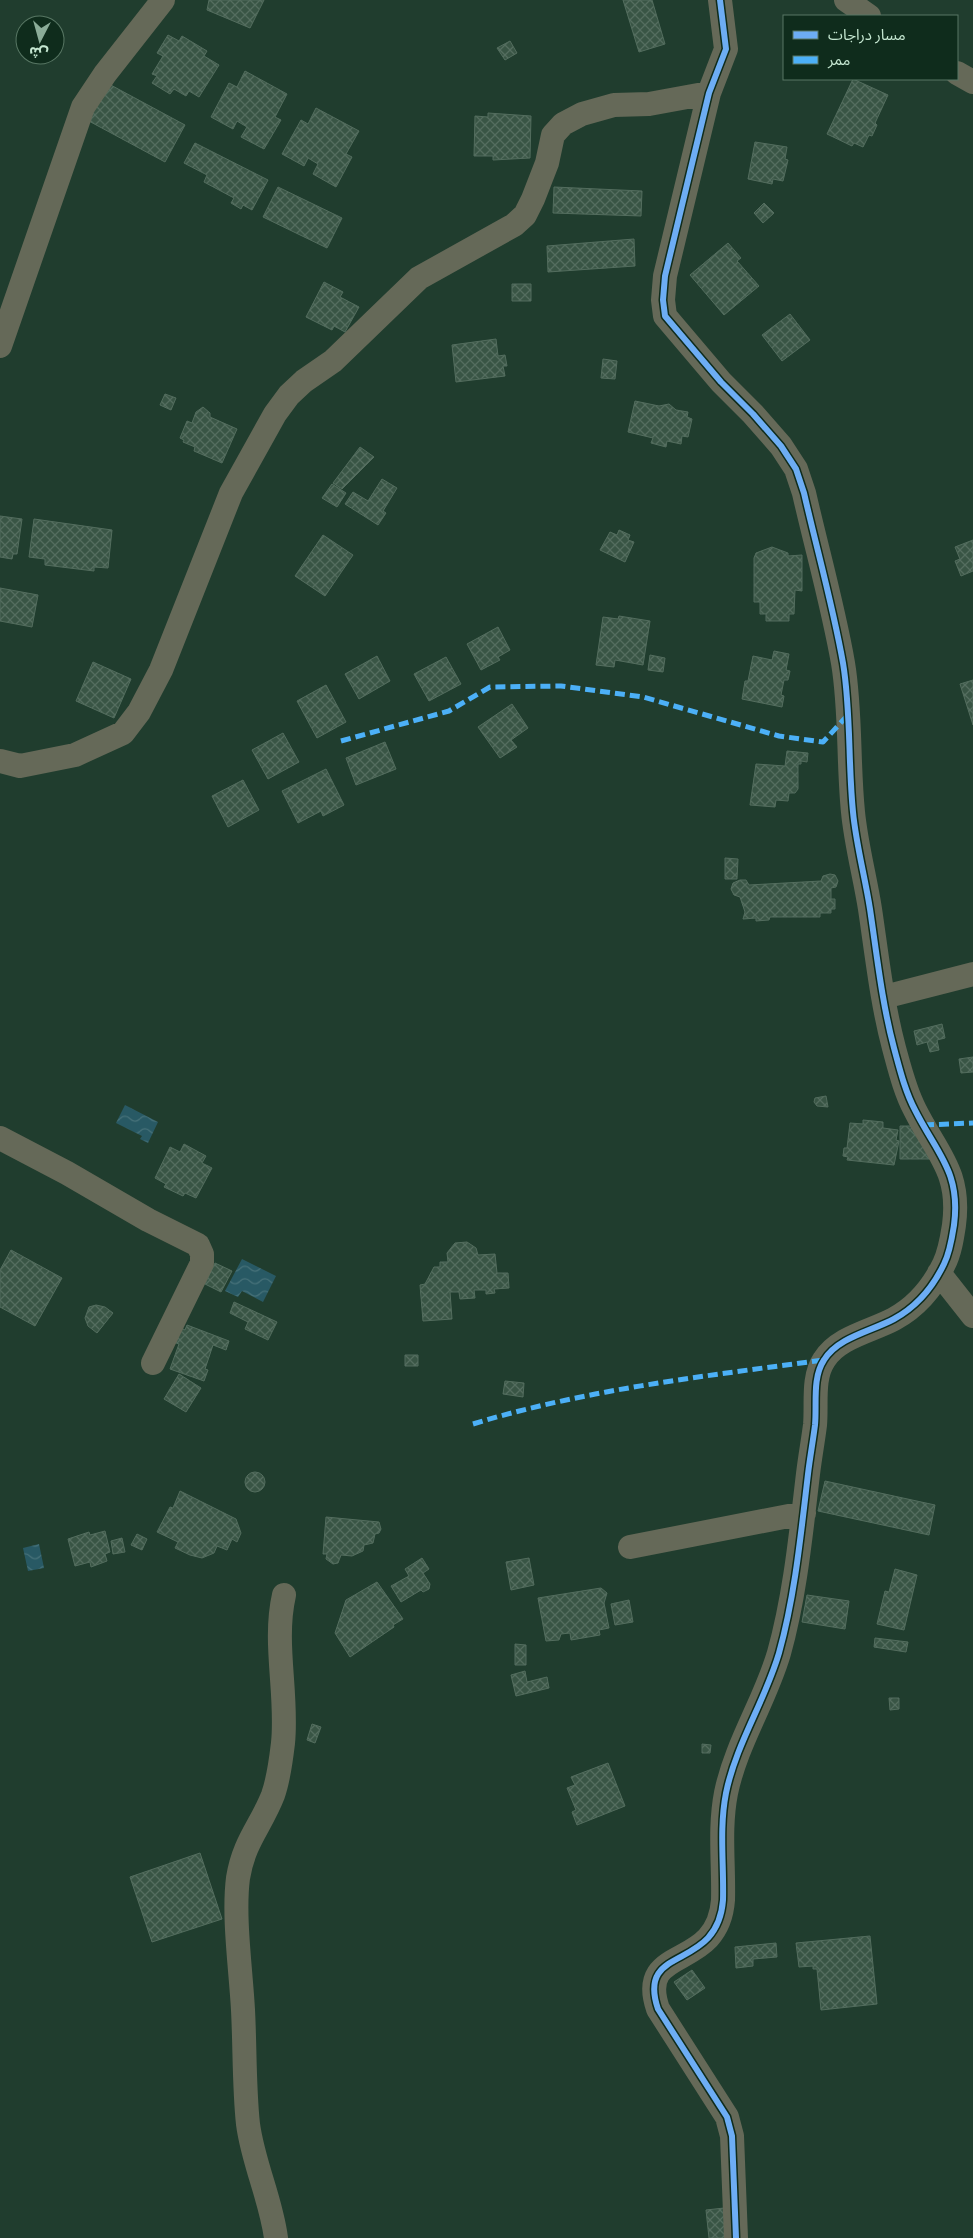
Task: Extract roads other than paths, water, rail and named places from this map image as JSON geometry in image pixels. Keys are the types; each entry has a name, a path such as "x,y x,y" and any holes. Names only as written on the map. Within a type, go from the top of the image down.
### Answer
{"street":[{"path":"0,346 83,107 105,74 163,0"},
{"path":"720,0 726,49 709,93 665,276 662,300 665,316 720,382 753,414 781,446 796,469 804,494 843,666 853,816 884,997 904,1086 916,1112 944,1161 955,1189 956,1210 952,1241 939,1272 916,1304 898,1317 843,1342 823,1360 818,1375 815,1423 804,1513 791,1596 779,1653 766,1691 737,1756 727,1789 721,1823 723,1898 721,1914 716,1928 706,1941 670,1962 660,1970 656,1979 653,1994 658,2008 727,2117 732,2136 736,2238"},
{"path":"846,0 868,15"},
{"path":"958,74 973,82"},
{"path":"0,761 20,766 75,756 123,733 139,712 162,670 231,493 275,414 289,395 304,381 333,361 419,278 514,224 524,215 547,163 553,134 557,128 582,114 614,105 649,104 709,93"},
{"path":"884,997 973,974"},
{"path":"0,1138 67,1173 148,1220 198,1245 202,1254 202,1263 153,1363"},
{"path":"939,1272 973,1316"},
{"path":"630,1547 804,1513"},
{"path":"276,2238 258,2173 248,2124 238,1930 238,1880 247,1843 273,1795 279,1771 283,1740 284,1701 281,1653 284,1595"}],"water":[{"path":"125,1105 158,1122 148,1143 140,1139 142,1136 116,1123"},
{"path":"242,1259 276,1276 263,1302 242,1291 238,1297 225,1291"},
{"path":"39,1544 44,1568 28,1571 23,1548"}]}
